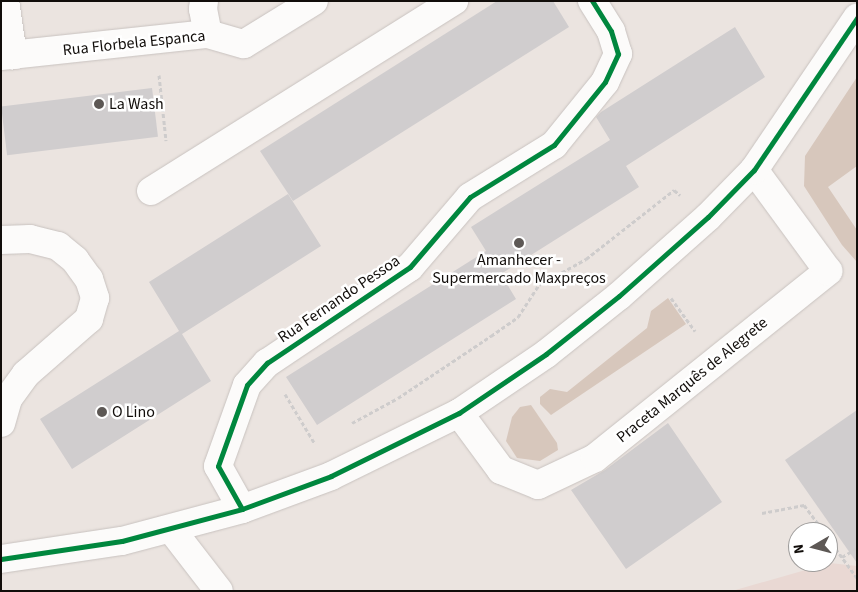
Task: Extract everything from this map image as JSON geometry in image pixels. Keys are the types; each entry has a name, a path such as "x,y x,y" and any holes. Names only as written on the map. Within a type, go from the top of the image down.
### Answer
{"street":[{"path":"5,1 7,56"},
{"name":"Rua Florbela Espanca","path":"7,56 155,40 200,11 244,44 314,1"},
{"path":"161,185 454,1"},
{"name":"Rua Fernando Pessoa","path":"242,508 218,466 247,385 267,363 410,267 470,197 554,145 606,82 618,54 611,31 592,1"},
{"path":"2,554 122,541 242,508 331,476 458,413 546,354 650,269 708,217 754,170 857,18"},
{"name":"Praceta Marquês de Alegrete","path":"458,413 501,470 538,485 595,458 828,271 754,170"},
{"path":"1,240 30,239 58,246 75,260 89,279 95,298 89,319 26,374 8,399 1,423"},
{"path":"171,529 219,591"}],"path":[{"path":"155,40 161,185"},
{"path":"348,425 398,398 518,317 539,286 586,259 674,190 708,217"},
{"path":"650,269 716,360"},
{"path":"267,363 315,444 331,476"},
{"path":"315,444 324,439"},
{"path":"762,513 804,505 817,522"},
{"path":"842,558 857,548"},
{"path":"838,552 857,578"}],"shaded area":[{"path":"857,77 857,166 828,187 857,230 857,262 842,245 804,186 805,156"},
{"path":"668,298 686,324 551,415 540,404 540,397 550,389 567,392 647,328 651,311"},
{"path":"531,405 557,443 558,450 540,461 517,458 506,441 512,417 520,407"},
{"path":"838,564 857,566 857,591 732,591 798,572 838,572"}],"building":[{"path":"497,1 553,1 569,27 293,201 260,151"},
{"path":"735,27 765,77 626,166 639,187 501,274 516,299 317,425 286,377 486,251 471,227 610,140 596,117 601,112"},
{"path":"152,88 158,137 7,155 1,107"},
{"path":"288,194 321,246 182,334 211,381 72,469 40,419 179,331 149,282"},
{"path":"857,410 857,563 838,536 838,522 828,522 785,460"},
{"path":"668,423 722,502 626,569 571,490 605,470"}],"cycle path":[{"path":"242,509 218,466 247,385 267,363 410,267 470,197 554,145 605,82 618,54 611,31 592,1"},
{"path":"1,559 122,541 242,509 331,476 459,413 546,354 619,296 708,217 754,170 857,18"}],"place":[{"name":"La Wash","path":"99,104"},
{"name":"Amanhecer - Supermercado Maxpreços","path":"519,243"},
{"name":"O Lino","path":"102,412"}]}
